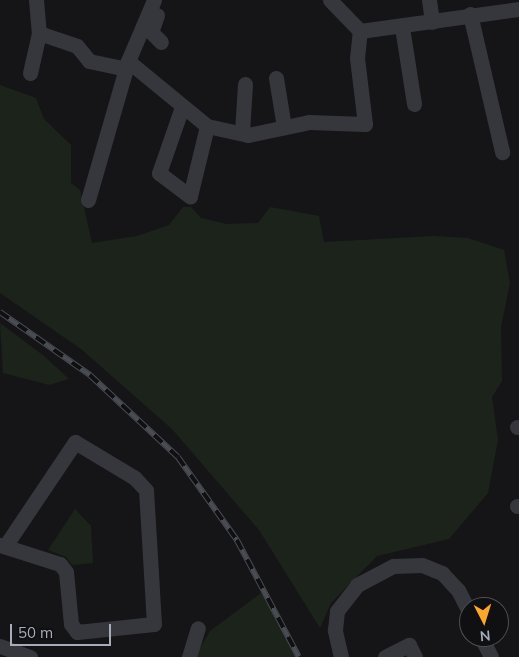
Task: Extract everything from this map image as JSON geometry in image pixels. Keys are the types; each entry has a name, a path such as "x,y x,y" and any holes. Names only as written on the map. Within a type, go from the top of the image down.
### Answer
{"street":[{"path":"30,73 39,32 36,0"},
{"path":"88,200 127,65 155,0 160,5 151,32 161,42"},
{"path":"330,0 360,30 402,27 470,14 519,9"},
{"path":"429,0 432,22"},
{"path":"470,14 502,152"},
{"path":"402,27 414,104"},
{"path":"39,32 77,46 89,61 127,65 207,126 242,134 309,122 365,124 357,58 360,30"},
{"path":"276,78 284,127"},
{"path":"242,134 246,84"},
{"path":"182,107 159,173 190,196 207,126"},
{"path":"75,442 135,478 146,490 154,624 78,632 71,624 66,572 60,564 2,545 75,442"},
{"path":"341,657 335,630 337,611 346,596 393,566 422,565 442,573 458,590 462,597"},
{"path":"189,657 198,628"},
{"path":"384,657 409,645 415,657"},
{"path":"0,646 30,657"}],"shaded area":[{"path":"0,85 36,98 44,119 71,145 71,183 80,190 92,243 137,236 169,225 183,207 191,207 201,218 227,224 258,223 270,207 319,216 324,242 433,236 468,238 504,250 510,283 501,327 502,381 492,397 498,440 488,493 449,539 377,556 331,603 320,628 259,530 172,429 81,349 0,293"},
{"path":"0,323 44,356 69,379 49,385 3,373"},
{"path":"75,509 91,526 93,563 72,565 66,557 48,550"},
{"path":"261,593 300,657 195,657 210,631"}],"railway":[{"path":"0,312 90,375 178,457 237,540 299,657"}]}
